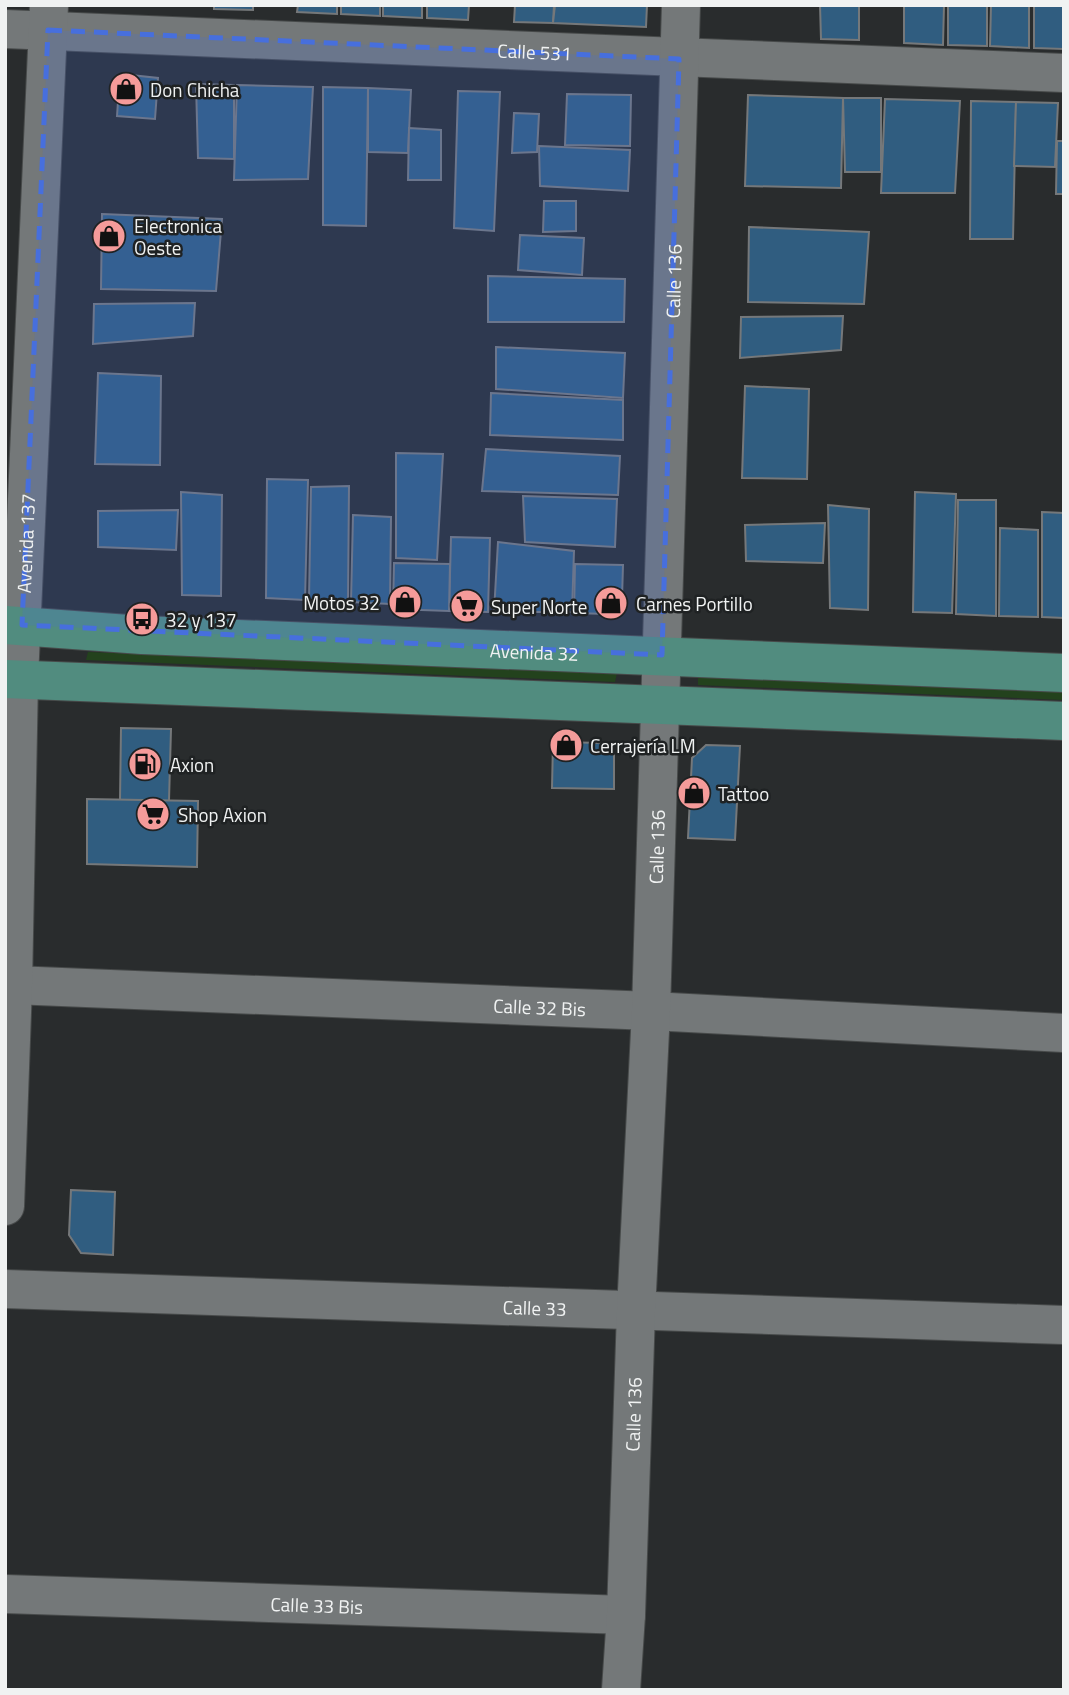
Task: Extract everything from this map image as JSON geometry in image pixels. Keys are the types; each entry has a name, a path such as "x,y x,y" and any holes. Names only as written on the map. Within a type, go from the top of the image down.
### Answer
{"main road":[{"name":"Avenida 32","path":"13,625 142,635 1064,673"},
{"path":"12,679 1064,721"}],"street":[{"name":"Calle 136","path":"621,1690 651,1011 681,5"},
{"name":"Calle 531","path":"5,29 49,18 679,59 1064,73"},
{"name":"Avenida 137","path":"5,1206 13,985 13,625 49,18"},
{"name":"Calle 32 Bis","path":"13,985 651,1011 1064,1033"},
{"name":"Calle 33","path":"5,1289 1064,1325"},
{"name":"Calle 33 Bis","path":"5,1594 626,1615"}],"highlighted area":[{"path":"48,30 679,59 662,655 22,625"}],"green space":[{"path":"88,652 617,673 615,682 86,660"},
{"path":"698,676 1064,690 1064,700 698,685"}],"building":[{"path":"214,5 253,5 253,10 214,9"},
{"path":"298,5 337,5 337,14 297,12"},
{"path":"341,5 380,5 380,16 341,14"},
{"path":"383,5 422,5 422,18 383,16"},
{"path":"427,5 469,5 468,20 427,18"},
{"path":"515,5 554,5 553,23 514,22"},
{"path":"555,5 647,5 646,27 553,23"},
{"path":"820,5 859,5 859,40 821,39"},
{"path":"904,5 944,5 943,45 904,43"},
{"path":"948,5 987,5 987,46 948,45"},
{"path":"991,5 1029,5 1029,48 990,46"},
{"path":"1034,5 1064,5 1064,49 1034,48"},
{"path":"131,75 158,78 155,119 117,116 119,87"},
{"path":"196,84 234,85 234,159 198,158"},
{"path":"237,85 313,87 308,179 234,180"},
{"path":"323,87 368,88 366,226 323,225"},
{"path":"368,88 411,90 408,153 368,152"},
{"path":"458,91 500,92 494,231 454,228"},
{"path":"567,94 631,95 630,146 565,145"},
{"path":"748,95 843,98 841,188 745,186"},
{"path":"843,98 881,98 881,172 845,172"},
{"path":"885,99 960,101 955,193 881,193"},
{"path":"971,101 1016,102 1013,239 970,239"},
{"path":"1016,102 1058,103 1055,167 1014,166"},
{"path":"514,113 539,114 537,152 512,153"},
{"path":"409,128 441,130 441,180 408,180"},
{"path":"1057,141 1064,141 1064,194 1056,194"},
{"path":"539,146 630,150 628,191 540,186"},
{"path":"544,201 576,201 576,231 543,232"},
{"path":"102,214 222,219 216,291 101,289"},
{"path":"749,227 869,232 864,304 748,302"},
{"path":"520,235 584,238 582,275 518,270"},
{"path":"488,276 625,279 624,322 488,322"},
{"path":"195,303 193,336 93,344 94,304"},
{"path":"843,316 841,350 740,358 741,317"},
{"path":"496,347 625,353 623,398 496,389"},
{"path":"98,373 161,376 160,465 95,464"},
{"path":"745,386 809,389 807,479 742,478"},
{"path":"491,393 623,400 623,440 490,435"},
{"path":"486,449 620,456 618,495 482,491"},
{"path":"396,453 443,454 437,560 396,558"},
{"path":"267,479 308,480 305,600 266,598"},
{"path":"349,486 348,602 309,600 311,487"},
{"path":"181,492 222,495 221,596 182,595"},
{"path":"915,492 956,494 952,613 913,612"},
{"path":"523,496 617,499 615,547 525,542"},
{"path":"958,500 996,500 996,616 956,614"},
{"path":"828,505 869,509 868,610 830,608"},
{"path":"178,510 176,550 98,547 98,511"},
{"path":"1042,512 1064,513 1064,618 1042,617"},
{"path":"353,515 391,517 390,604 351,602"},
{"path":"825,523 823,563 746,561 745,525"},
{"path":"1000,528 1038,530 1038,617 999,616"},
{"path":"451,537 490,538 488,612 449,611"},
{"path":"498,542 574,551 572,612 494,612"},
{"path":"394,563 450,564 449,611 393,609"},
{"path":"575,564 623,565 622,599 608,614 574,613"},
{"name":"Axion","path":"121,728 171,729 169,801 120,800"},
{"path":"553,742 605,743 614,754 614,789 552,788"},
{"path":"706,745 740,746 735,840 688,838 692,758"},
{"path":"87,799 198,801 197,867 87,864"},
{"path":"71,1190 115,1192 113,1255 81,1253 69,1235"}],"place":[{"name":"Don Chicha","path":"126,89"},
{"name":"Electronica Oeste","path":"109,236"},
{"name":"Motos 32","path":"405,602"},
{"name":"Carnes Portillo","path":"611,603"},
{"name":"Super Norte","path":"467,606"},
{"name":"32 y 137","path":"142,619"},
{"name":"Cerrajería LM","path":"566,745"},
{"name":"Axion","path":"145,764"},
{"name":"Tattoo","path":"694,793"},
{"name":"Shop Axion","path":"153,814"}]}
